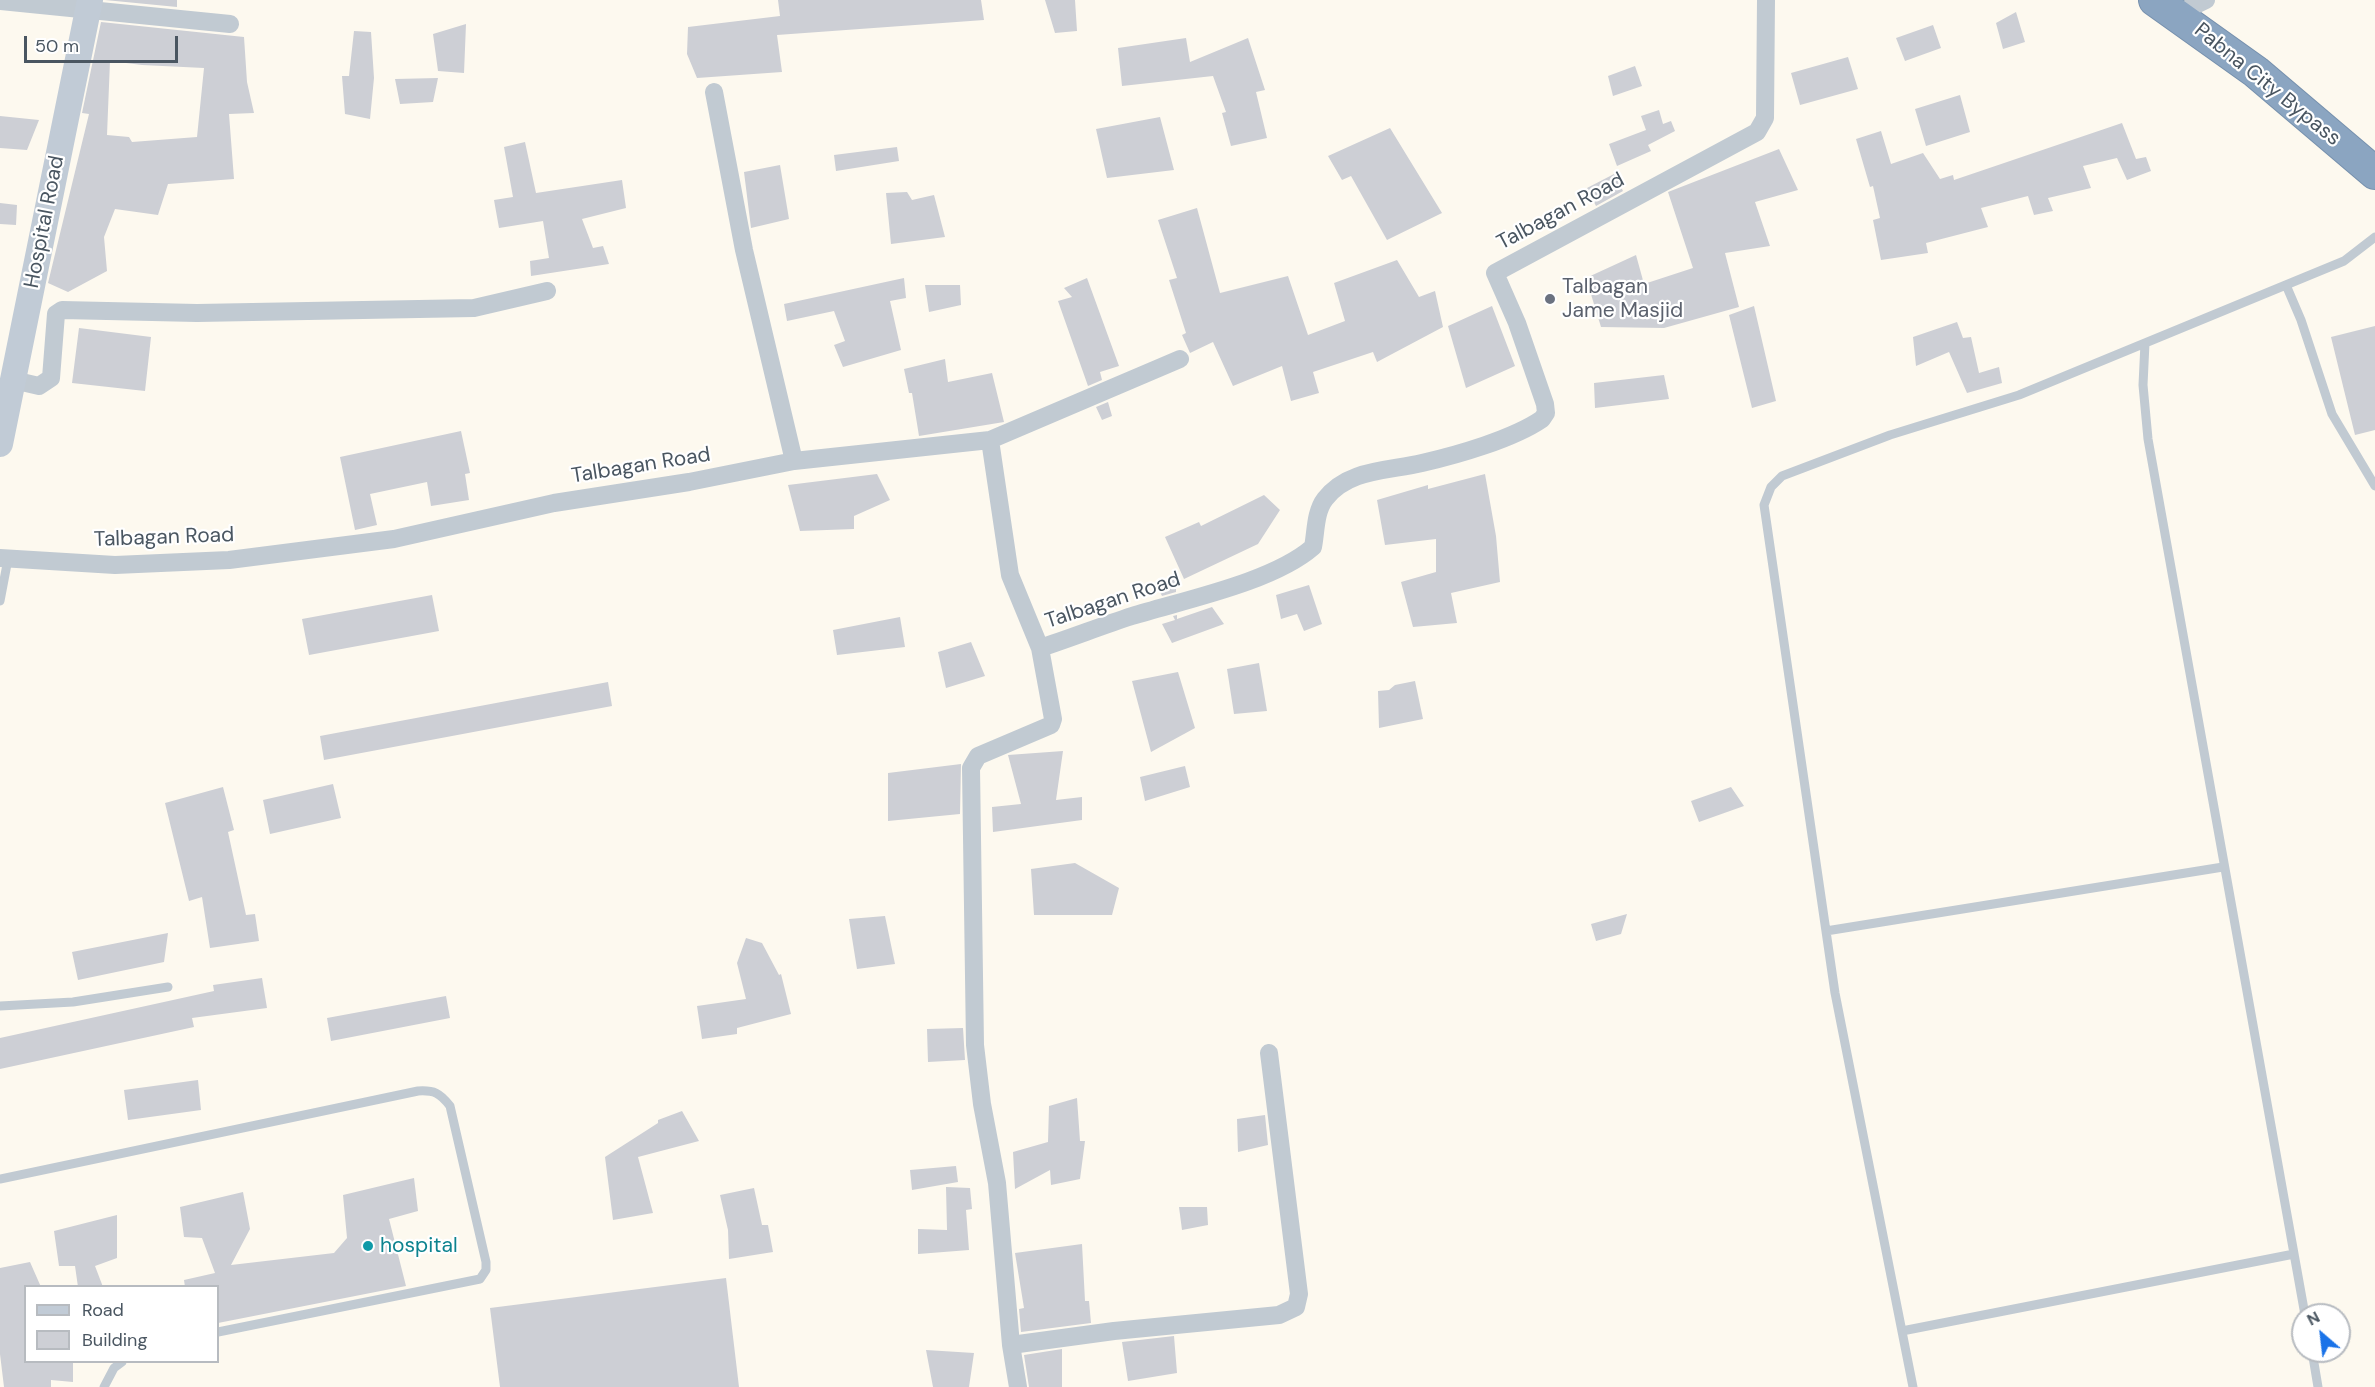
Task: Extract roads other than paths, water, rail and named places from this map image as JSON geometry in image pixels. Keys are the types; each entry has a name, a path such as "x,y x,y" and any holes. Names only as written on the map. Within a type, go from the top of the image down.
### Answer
{"highway":[{"name":"Pabna City Bypass","path":"2166,7 2256,72 2375,173"}],"main road":[{"name":"Hospital Road","path":"0,444 89,5"}],"street":[{"name":"Talbagan Road","path":"4,559 115,565 175,564 394,539 554,503 689,482 794,461 990,440 1010,575 1040,648 1132,616 1203,596 1289,564 1313,547 1317,518 1323,501 1336,486 1356,476 1423,463 1499,439 1542,419 1546,413 1545,404 1517,322 1495,273 1757,132 1765,118 1766,0"},
{"path":"2166,7 2206,0"},
{"path":"0,1 89,5 230,24"},
{"path":"714,92 744,250 794,461"},
{"path":"13,380 39,386 51,378 56,314 63,310 197,313 474,308 547,291"},
{"path":"990,440 1180,359"},
{"path":"1018,1387 1011,1345 997,1183 982,1104 975,1045 971,768 978,756 1051,725 1053,718 1040,648"},
{"path":"1011,1345 1114,1331 1279,1315 1296,1307 1299,1294 1269,1053"}],"lane":[{"path":"1913,1387 1835,993 1764,520 1764,505 1771,487 1782,476 1796,470 1890,435 2019,395 2344,261 2375,237"},
{"path":"2286,285 2301,320 2332,414 2375,486"},
{"path":"2145,343 2143,385 2148,439 2303,1303"},
{"path":"0,601 4,559"},
{"path":"1826,931 2223,867"},
{"path":"0,1006 73,1002 168,987"},
{"path":"0,1179 418,1091 432,1090 441,1095 450,1106 486,1262 486,1270 480,1279 219,1332"},
{"path":"1902,1331 2294,1254"},
{"path":"104,1387 114,1368 121,1363"},
{"path":"2314,1363 2318,1387"}],"place":[{"name":"Talbagan Jame Masjid","path":"1550,299"},
{"name":"hospital","path":"368,1246"}]}
